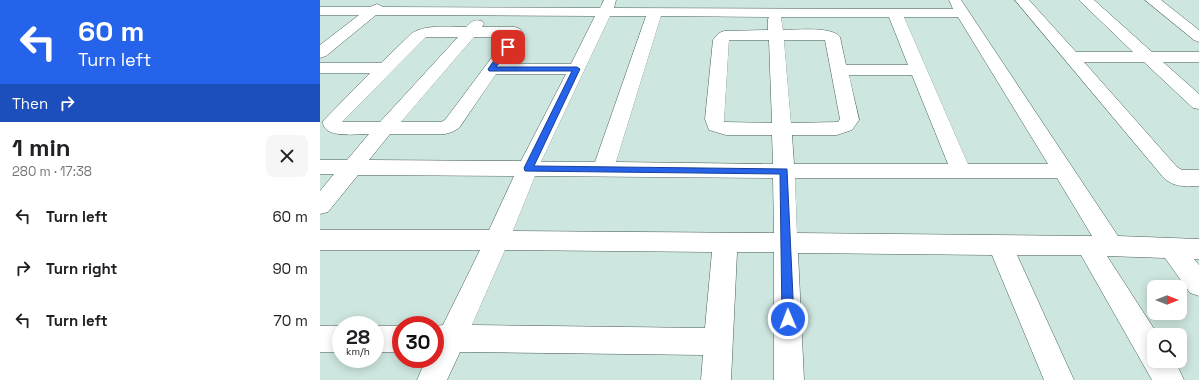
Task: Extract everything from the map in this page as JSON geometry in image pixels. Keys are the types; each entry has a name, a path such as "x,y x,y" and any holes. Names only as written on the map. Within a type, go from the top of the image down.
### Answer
{"street":[{"path":"320,53 386,0"},
{"path":"320,206 385,128 497,0"},
{"path":"1022,0 1170,172 1177,178 1199,178"},
{"path":"1086,0 1199,104"},
{"path":"1152,0 1199,37"},
{"path":"320,11 487,12 607,6 655,12 775,6 895,13 958,6 1063,171 1147,341"},
{"path":"444,336 497,240 528,168 607,6"},
{"path":"775,6 787,243 789,380"},
{"path":"603,169 655,12"},
{"path":"895,13 961,171"},
{"path":"470,32 515,32 516,35 452,124 445,128 338,128 332,126 332,121 422,33 470,32"},
{"path":"776,34 827,35 832,37 840,70 850,120 845,126 837,129 726,129 716,126 714,119 720,40 724,36 776,34"},
{"path":"1072,58 1199,57"},
{"path":"320,68 385,68"},
{"path":"491,69 577,69"},
{"path":"840,70 919,70"},
{"path":"320,167 784,171 1063,171"},
{"path":"320,240 497,240 1099,246 1199,249"},
{"path":"716,380 725,243"},
{"path":"1001,246 1059,380"},
{"path":"1172,248 1199,285"},
{"path":"444,338 719,342"},
{"path":"432,380 435,368"},
{"path":"1162,368 1169,380"}],"route":[{"path":"508,47 491,69 577,69 528,168 784,171 788,319"}]}
